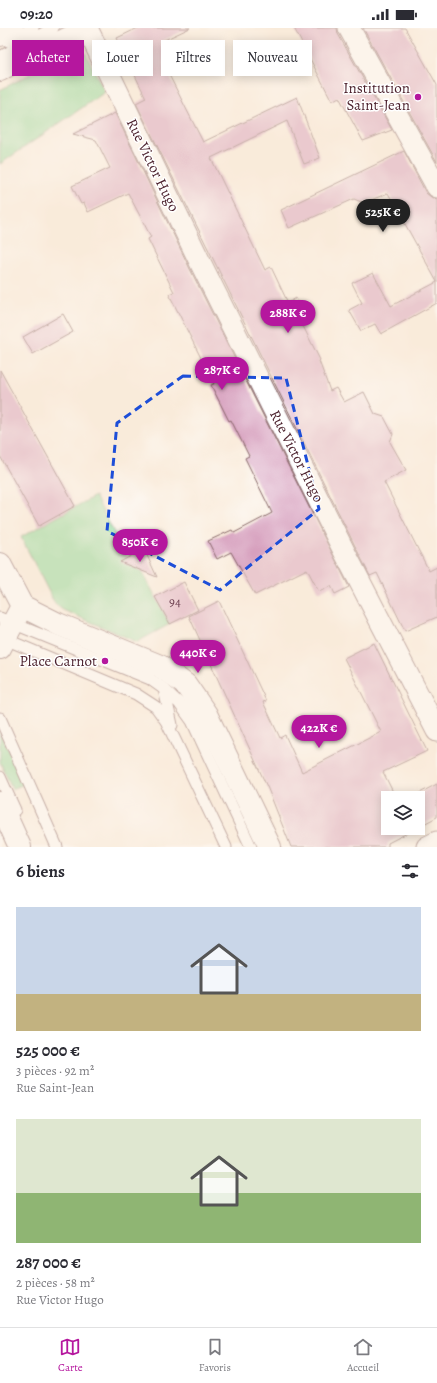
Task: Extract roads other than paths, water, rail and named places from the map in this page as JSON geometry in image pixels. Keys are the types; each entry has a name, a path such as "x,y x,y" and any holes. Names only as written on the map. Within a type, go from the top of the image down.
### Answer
{"street":[{"path":"0,35 12,28"},
{"path":"0,70 31,54 70,39 87,28"},
{"name":"Rue Victor Hugo","path":"87,28 200,264 341,546 437,731"},
{"path":"349,28 437,187"},
{"path":"0,564 11,627 58,624 160,666 186,685 201,706 270,847"},
{"path":"0,803 4,821 20,847"},
{"path":"427,847 437,842"}],"lane":[{"path":"0,46 33,28"},
{"path":"0,57 53,28"},
{"path":"11,627 45,656"},
{"path":"11,627 45,656 148,701 161,714 174,737 226,847"},
{"path":"11,627 138,674 164,689 179,703 192,721 251,847"},
{"path":"160,666 174,737"},
{"path":"0,718 57,847"},
{"path":"0,777 31,847"}],"place":[{"name":"Institution Saint-Jean","path":"418,97"},
{"name":"Place Carnot","path":"105,661"}]}
